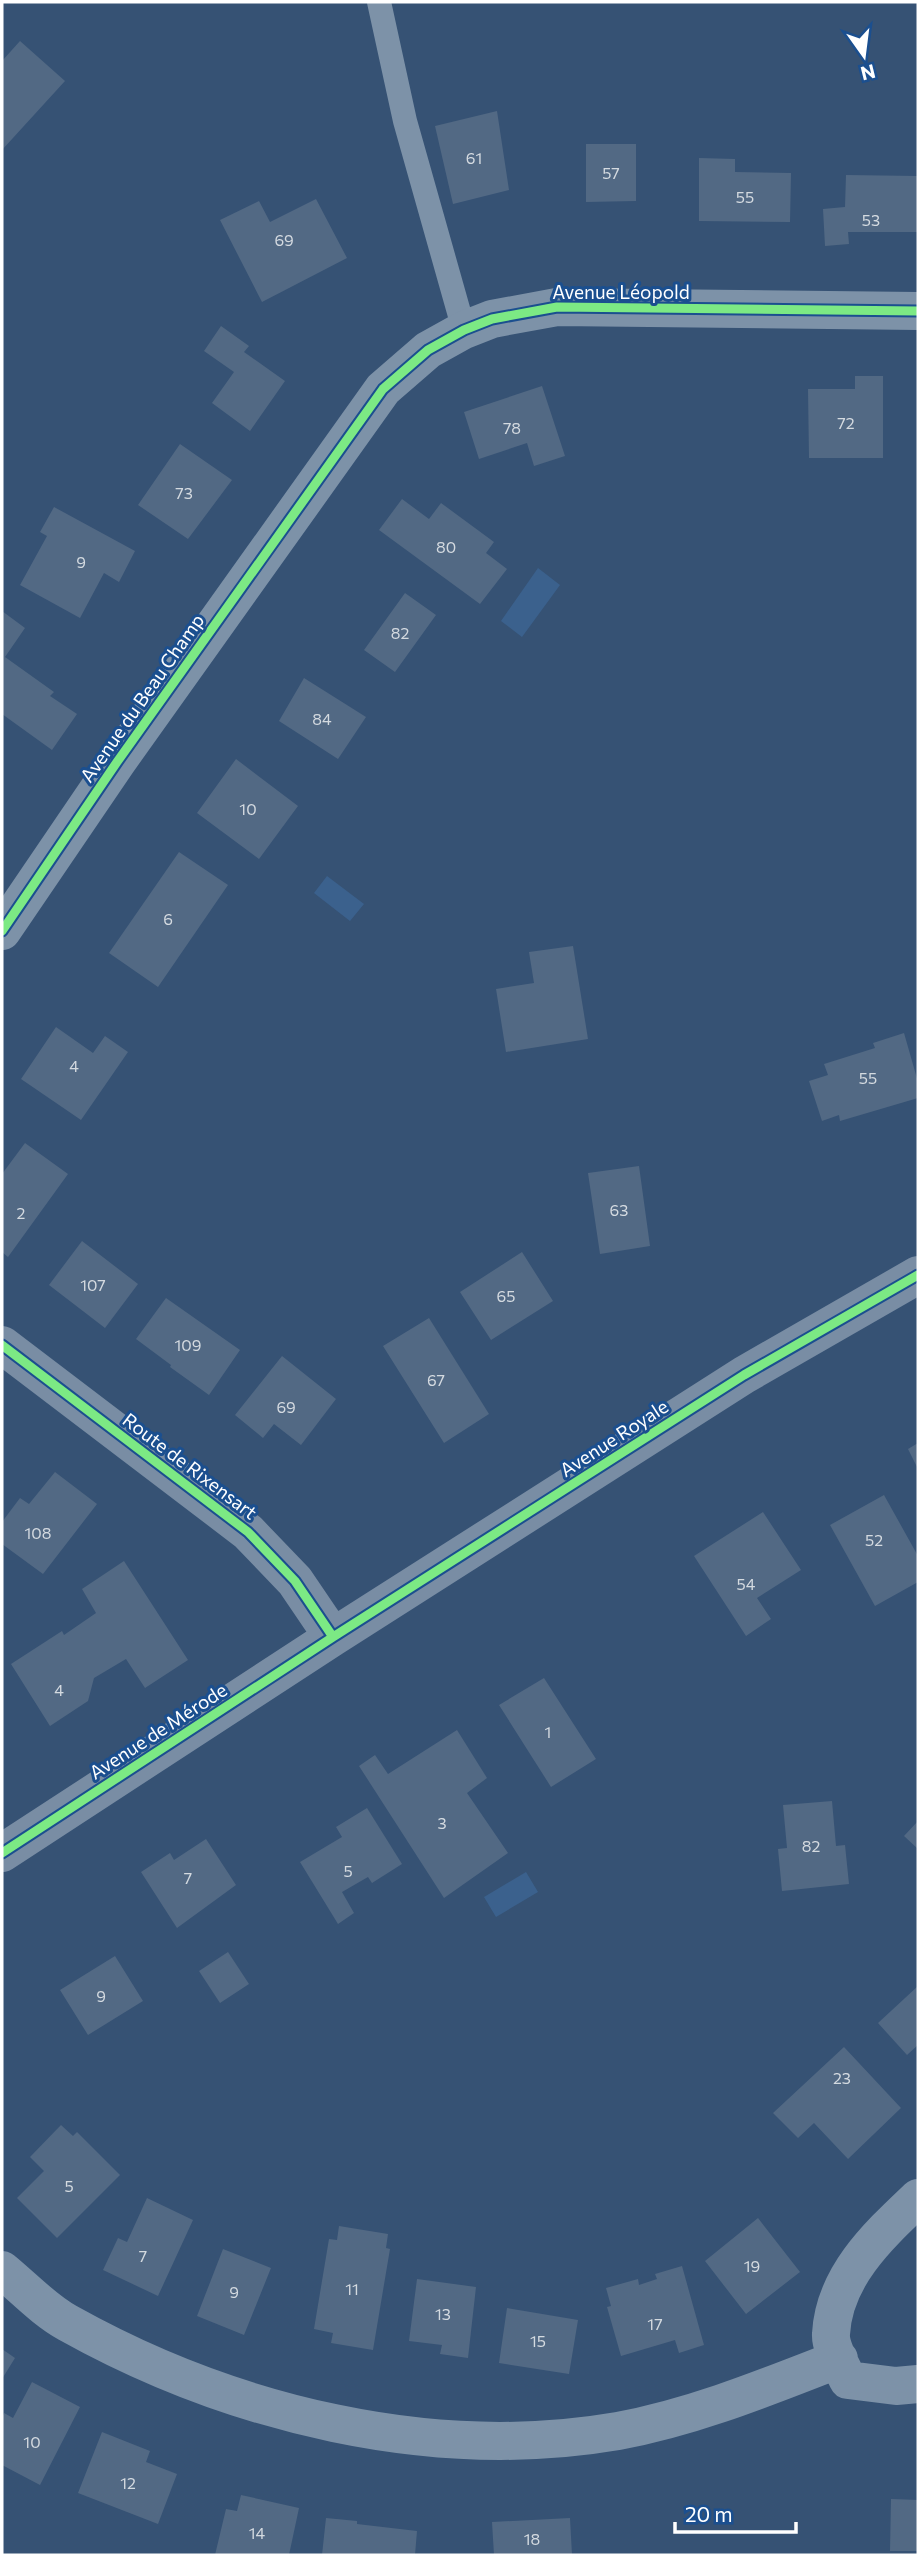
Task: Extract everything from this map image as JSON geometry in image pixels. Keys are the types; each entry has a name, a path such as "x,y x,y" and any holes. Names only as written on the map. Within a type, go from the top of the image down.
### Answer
{"street":[{"name":"Avenue Léopold","path":"314,488 383,388 428,351 464,330 492,319 557,307 918,311"},
{"name":"Avenue du Beau Champ","path":"2,931 125,751 314,488"},
{"name":"Avenue Royale","path":"333,1637 744,1375 918,1275"},
{"name":"Route de Rixensart","path":"2,1345 248,1532 295,1581 333,1637"},
{"name":"Avenue de Mérode","path":"2,1853 333,1637"},
{"path":"918,2198 866,2251 849,2275 836,2308 830,2336 848,2380 896,2386 918,2384"},
{"path":"2,2270 65,2322 190,2382 298,2416 386,2431 472,2441 551,2440 620,2430 735,2400 839,2359"}],"lane":[{"path":"379,2 405,121 464,330"}],"water":[{"path":"538,568 560,585 522,637 501,621"},
{"path":"327,876 364,904 350,921 314,893"},
{"path":"526,1872 538,1892 496,1917 484,1897"}],"building":[{"path":"20,41 65,81 2,150 2,61"},
{"path":"497,111 509,190 453,204 435,126"},
{"path":"586,144 636,144 636,201 586,202"},
{"path":"699,158 735,159 735,172 791,173 790,222 699,221"},
{"path":"846,175 918,176 918,232 848,232 849,244 825,246 823,209 845,207"},
{"path":"316,199 347,258 262,302 220,220 259,201 270,222"},
{"path":"221,326 249,346 244,352 285,381 250,431 212,403 234,372 204,351"},
{"path":"855,376 883,376 883,458 809,458 808,389 855,389"},
{"path":"542,386 565,456 534,466 527,443 479,459 464,412"},
{"path":"180,444 232,480 188,539 138,505"},
{"path":"402,499 429,519 441,503 494,542 486,553 507,569 480,604 379,530"},
{"path":"54,507 135,551 119,582 104,573 80,618 20,585 47,536 40,532"},
{"path":"405,593 436,615 395,672 364,650"},
{"path":"2,611 25,628 5,657 54,692 50,696 77,714 52,750 2,714"},
{"path":"304,678 366,717 338,759 279,721"},
{"path":"236,759 298,806 259,859 197,813"},
{"path":"179,852 228,885 158,987 109,953"},
{"path":"573,946 588,1039 506,1052 496,989 534,983 529,952"},
{"path":"56,1027 93,1053 105,1036 128,1052 81,1120 21,1079"},
{"path":"904,1033 918,1082 918,1098 840,1121 839,1115 822,1121 809,1081 828,1075 824,1064 875,1048 873,1043"},
{"path":"25,1143 68,1174 8,1257 2,1252 2,1174"},
{"path":"639,1166 650,1246 600,1254 588,1173"},
{"path":"82,1241 138,1284 105,1328 49,1285"},
{"path":"522,1252 553,1301 491,1340 460,1292"},
{"path":"166,1298 240,1350 209,1395 136,1339"},
{"path":"429,1318 489,1414 444,1443 383,1346"},
{"path":"282,1356 336,1399 301,1445 274,1424 263,1438 235,1415"},
{"path":"918,1443 918,1469 908,1449"},
{"path":"55,1472 97,1504 43,1574 2,1544 2,1522 20,1498 29,1504"},
{"path":"884,1495 918,1556 918,1582 875,1606 830,1525"},
{"path":"763,1512 801,1570 757,1598 771,1619 746,1636 694,1556"},
{"path":"124,1561 188,1660 145,1688 126,1659 94,1678 88,1701 50,1726 11,1664 62,1631 64,1635 96,1613 82,1589"},
{"path":"544,1678 596,1759 551,1787 499,1705"},
{"path":"457,1730 487,1778 467,1793 508,1853 444,1898 359,1766 375,1755 388,1774"},
{"path":"832,1801 836,1846 845,1845 849,1884 782,1891 778,1849 787,1848 783,1805"},
{"path":"367,1808 402,1864 372,1883 368,1877 342,1892 354,1913 338,1924 300,1862 342,1837 336,1827"},
{"path":"918,1821 918,1849 904,1836"},
{"path":"206,1839 236,1885 177,1928 141,1872 170,1853 174,1860"},
{"path":"228,1952 249,1984 220,2003 199,1971"},
{"path":"115,1956 143,2001 88,2035 60,1990"},
{"path":"918,1986 918,2045 907,2055 878,2023"},
{"path":"844,2047 901,2108 848,2159 814,2123 798,2138 773,2113"},
{"path":"61,2125 73,2136 77,2132 120,2175 57,2238 17,2198 44,2171 30,2157"},
{"path":"147,2198 193,2220 158,2296 103,2270 118,2238 127,2242"},
{"path":"758,2218 800,2272 746,2314 705,2261"},
{"path":"339,2226 388,2234 386,2248 390,2249 373,2350 331,2343 333,2333 314,2329 329,2239 337,2240"},
{"path":"223,2249 271,2268 244,2335 197,2316"},
{"path":"682,2266 704,2345 679,2353 675,2340 621,2356 607,2307 611,2306 606,2288 638,2279 639,2285 657,2279 655,2274"},
{"path":"417,2279 476,2287 468,2358 440,2354 442,2345 409,2341"},
{"path":"507,2308 578,2320 569,2374 499,2363"},
{"path":"2,2349 15,2358 2,2379"},
{"path":"32,2382 80,2407 40,2485 2,2465 2,2418 4,2413 13,2418"},
{"path":"102,2432 150,2451 146,2462 177,2474 158,2524 78,2493"},
{"path":"241,2495 299,2508 289,2555 215,2555 226,2509 237,2511"},
{"path":"891,2499 918,2500 918,2551 890,2551"},
{"path":"326,2518 417,2531 415,2555 322,2555"},
{"path":"570,2518 572,2555 494,2555 492,2522"}],"cycle path":[{"path":"2,931 117,762 383,389 428,350 464,330 492,319 557,307 918,311"},
{"path":"2,1853 333,1637 744,1375 918,1275"},
{"path":"2,1345 248,1532 295,1581 333,1637"}]}
